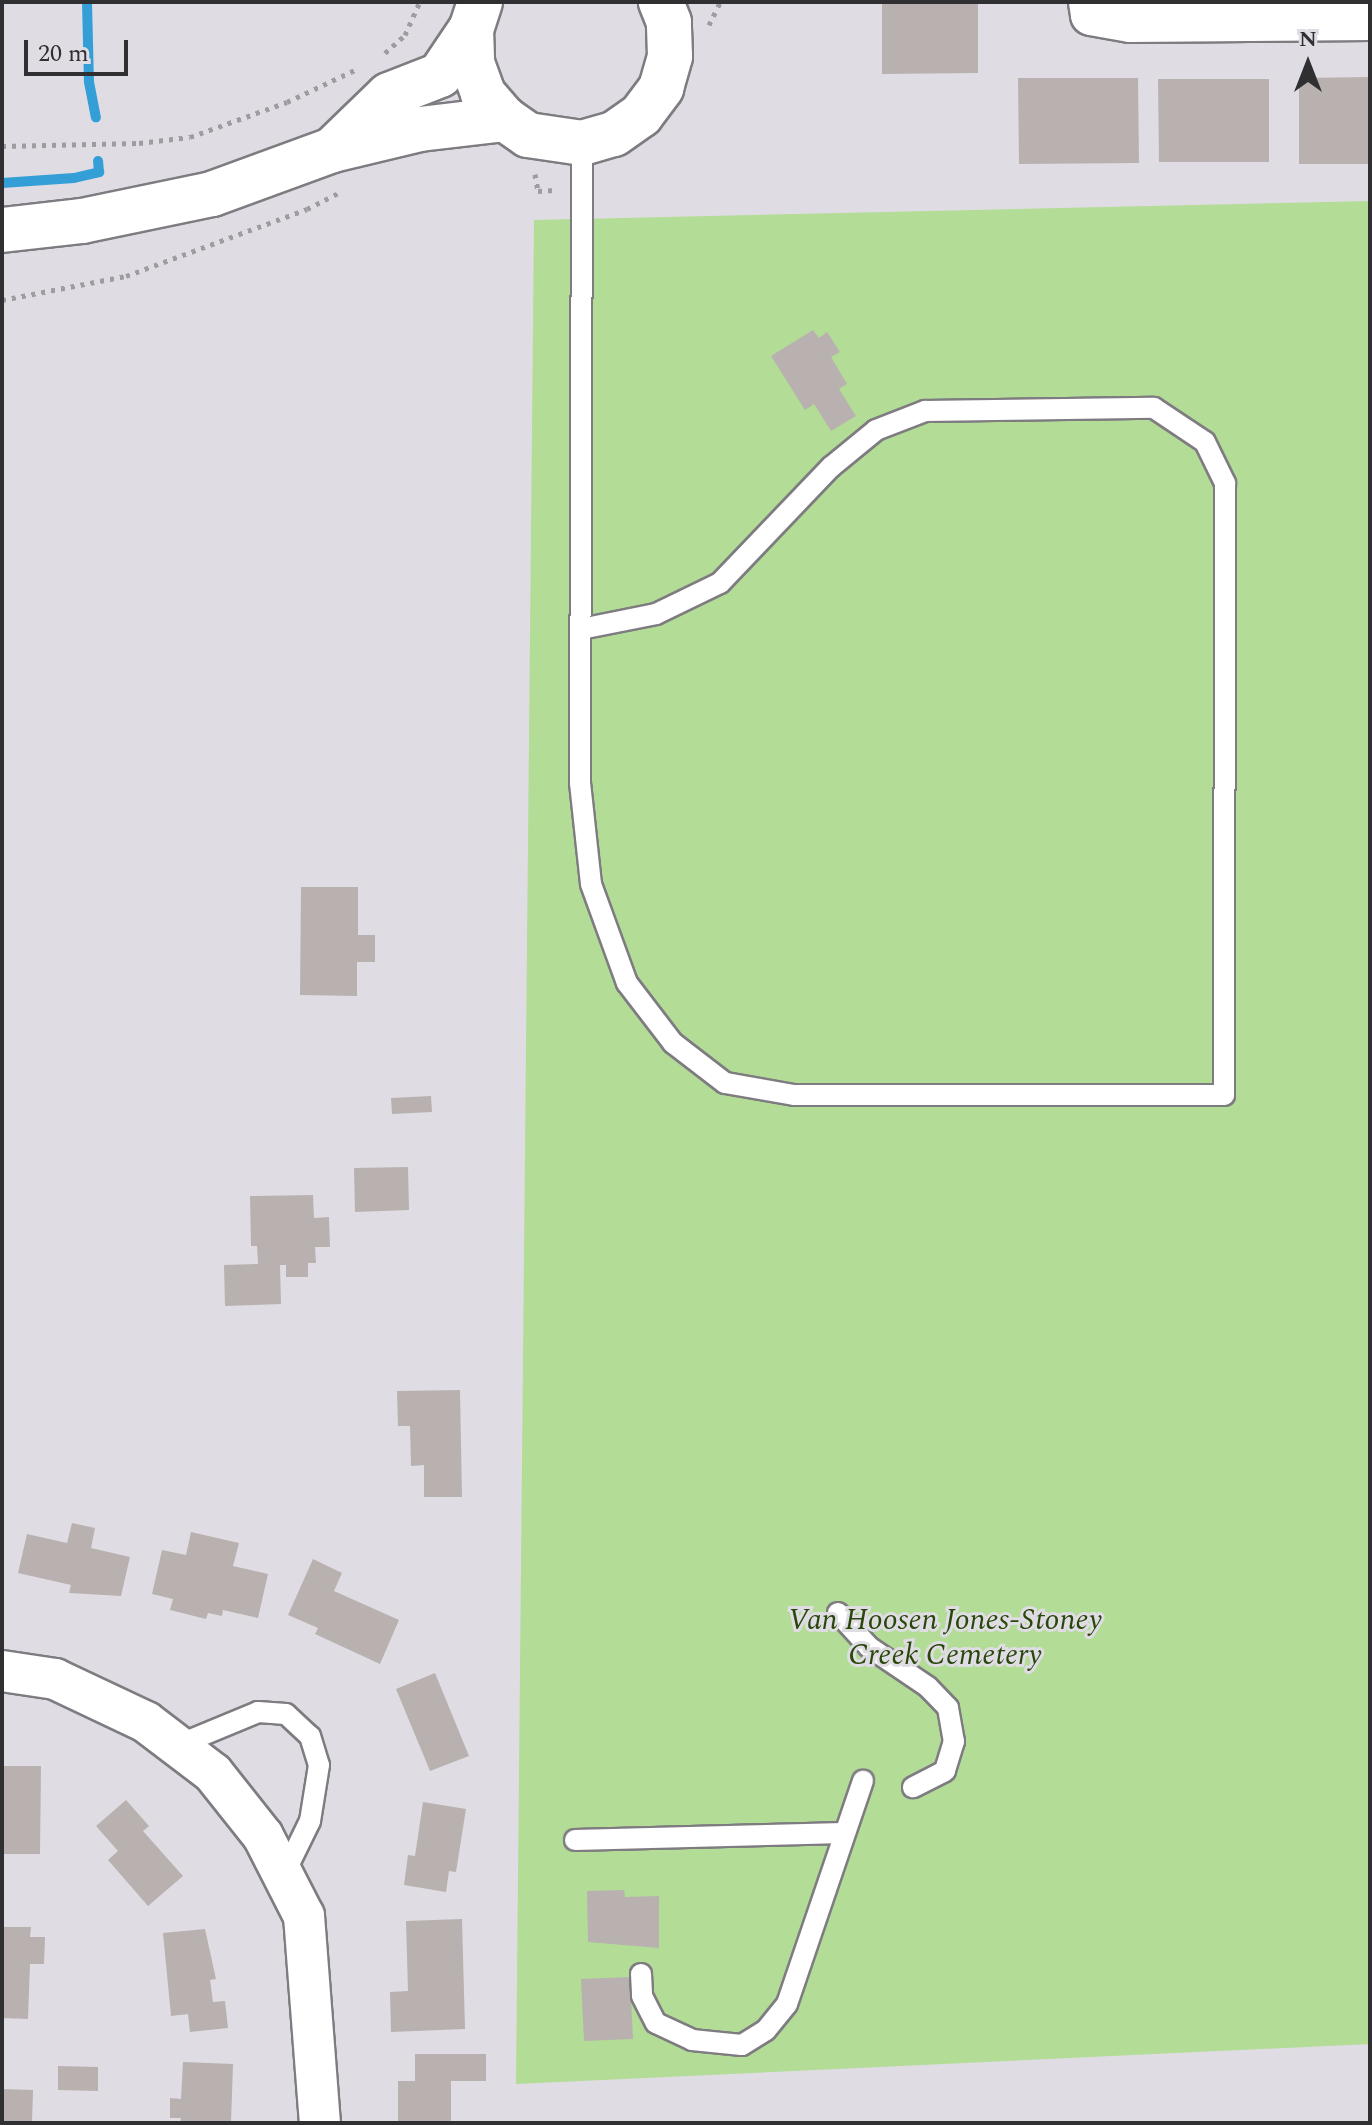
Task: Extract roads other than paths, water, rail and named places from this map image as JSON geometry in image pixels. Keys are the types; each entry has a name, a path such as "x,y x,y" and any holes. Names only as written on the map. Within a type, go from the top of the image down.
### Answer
{"street":[{"path":"1089,2 1091,15 1130,22 1195,10 1370,20"},
{"path":"475,16 472,63 483,94 505,119 554,143 582,143 614,134 648,106 661,88 680,14"},
{"path":"340,168 389,95 440,75 475,16"},
{"path":"2,230 82,221 340,168 420,129 505,119"},
{"path":"2,1671 55,1679 146,1722 213,1773 263,1836 304,1916 320,2123"}],"lane":[{"path":"581,629 656,614 720,583 831,467 876,430 925,411 1154,408 1205,442 1225,483 1224,1095 794,1095 725,1083 673,1043 627,983 591,884 580,783 582,143"},
{"path":"838,1613 869,1647 928,1687 948,1708 954,1741 945,1771 913,1787"},
{"path":"176,1746 258,1712 286,1714 310,1736 319,1765 310,1821 283,1876"},
{"path":"641,1974 642,1996 656,2023 692,2040 742,2045 766,2030 787,2004 863,1781"},
{"path":"575,1840 843,1833"}],"waterway":[{"path":"87,2 89,82 96,117"},
{"path":"2,183 74,178 99,172 98,161"}],"park label":[{"name":"Van Hoosen Jones-Stoney Creek Cemetery","path":"945,1637"}]}
